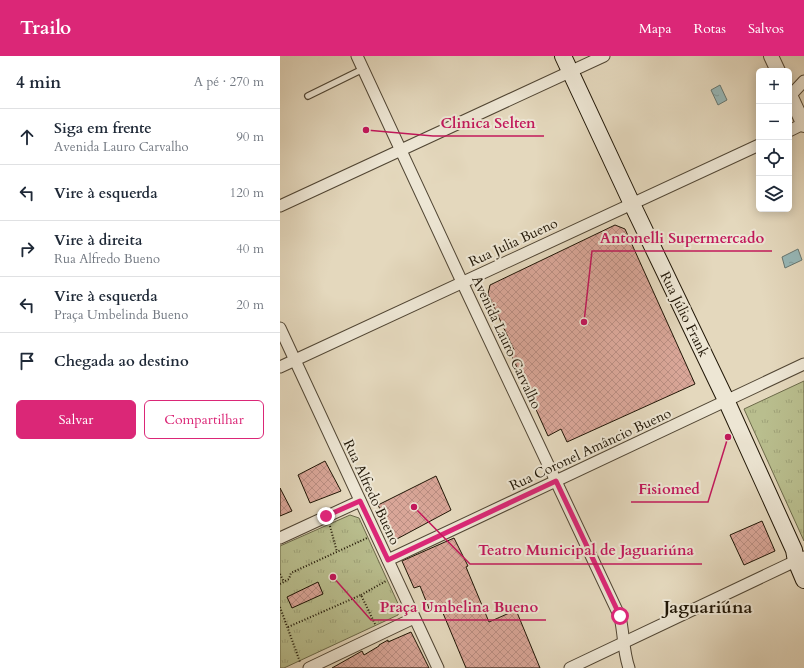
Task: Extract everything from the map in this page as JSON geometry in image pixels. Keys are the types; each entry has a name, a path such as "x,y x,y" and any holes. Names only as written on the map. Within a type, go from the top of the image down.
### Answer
{"main road":[{"name":"Rua Júlio Frank","path":"563,56 800,558 804,580"}],"street":[{"name":"Avenida Lauro Carvalho","path":"357,56 620,616 623,627 626,659 629,668"},
{"path":"280,206 604,56"},
{"path":"771,56 777,68"},
{"path":"792,92 804,81"},
{"path":"792,98 804,124 792,130"},
{"name":"Rua Julia Bueno","path":"280,367 756,146"},
{"name":"Rua Alfredo Bueno","path":"280,328 438,668"},
{"name":"Rua Coronel Amâncio Bueno","path":"388,560 804,364"},
{"path":"280,538 360,501"},
{"path":"570,668 800,558"},
{"path":"309,668 414,618"}],"lane":[{"path":"308,96 364,69"}],"path":[{"path":"326,516 337,552"},
{"path":"280,584 289,579 291,573 376,534"},
{"path":"280,574 284,582"},
{"path":"288,627 361,595 395,576"},
{"path":"361,595 380,635"},
{"path":"280,607 302,668"}],"green space":[{"path":"804,381 804,541 744,409"},
{"path":"350,515 359,518 400,608 398,615 284,668 280,668 280,546"}],"water":[{"path":"720,85 727,100 718,105 711,90"},
{"path":"798,249 802,260 785,268 782,257"}],"building":[{"path":"615,225 625,229 695,384 567,442 561,429 548,436 510,352 514,350 488,294 490,285"},
{"path":"325,461 341,491 310,503 298,475"},
{"path":"436,476 451,510 395,540 378,505"},
{"path":"280,488 292,511 280,516"},
{"path":"762,521 775,551 744,565 730,535"},
{"path":"454,538 468,566 466,567 489,622 516,610 540,668 466,668 440,606 430,611 420,586 414,588 402,561"},
{"path":"318,582 323,594 292,608 287,597"},
{"path":"411,632 429,668 332,668 362,651 364,655 388,640 388,642"}],"place":[{"name":"Clinica Selten","path":"366,130"},
{"name":"Antonelli Supermercado","path":"584,322"},
{"name":"Fisiomed","path":"728,437"},
{"name":"Teatro Municipal de Jaguariúna","path":"414,507"},
{"name":"Praça Umbelina Bueno","path":"333,577"}],"district":[{"name":"Jaguariúna","path":"708,607"}],"route":[{"path":"326,516 360,501 388,560 556,481 620,616"}]}
